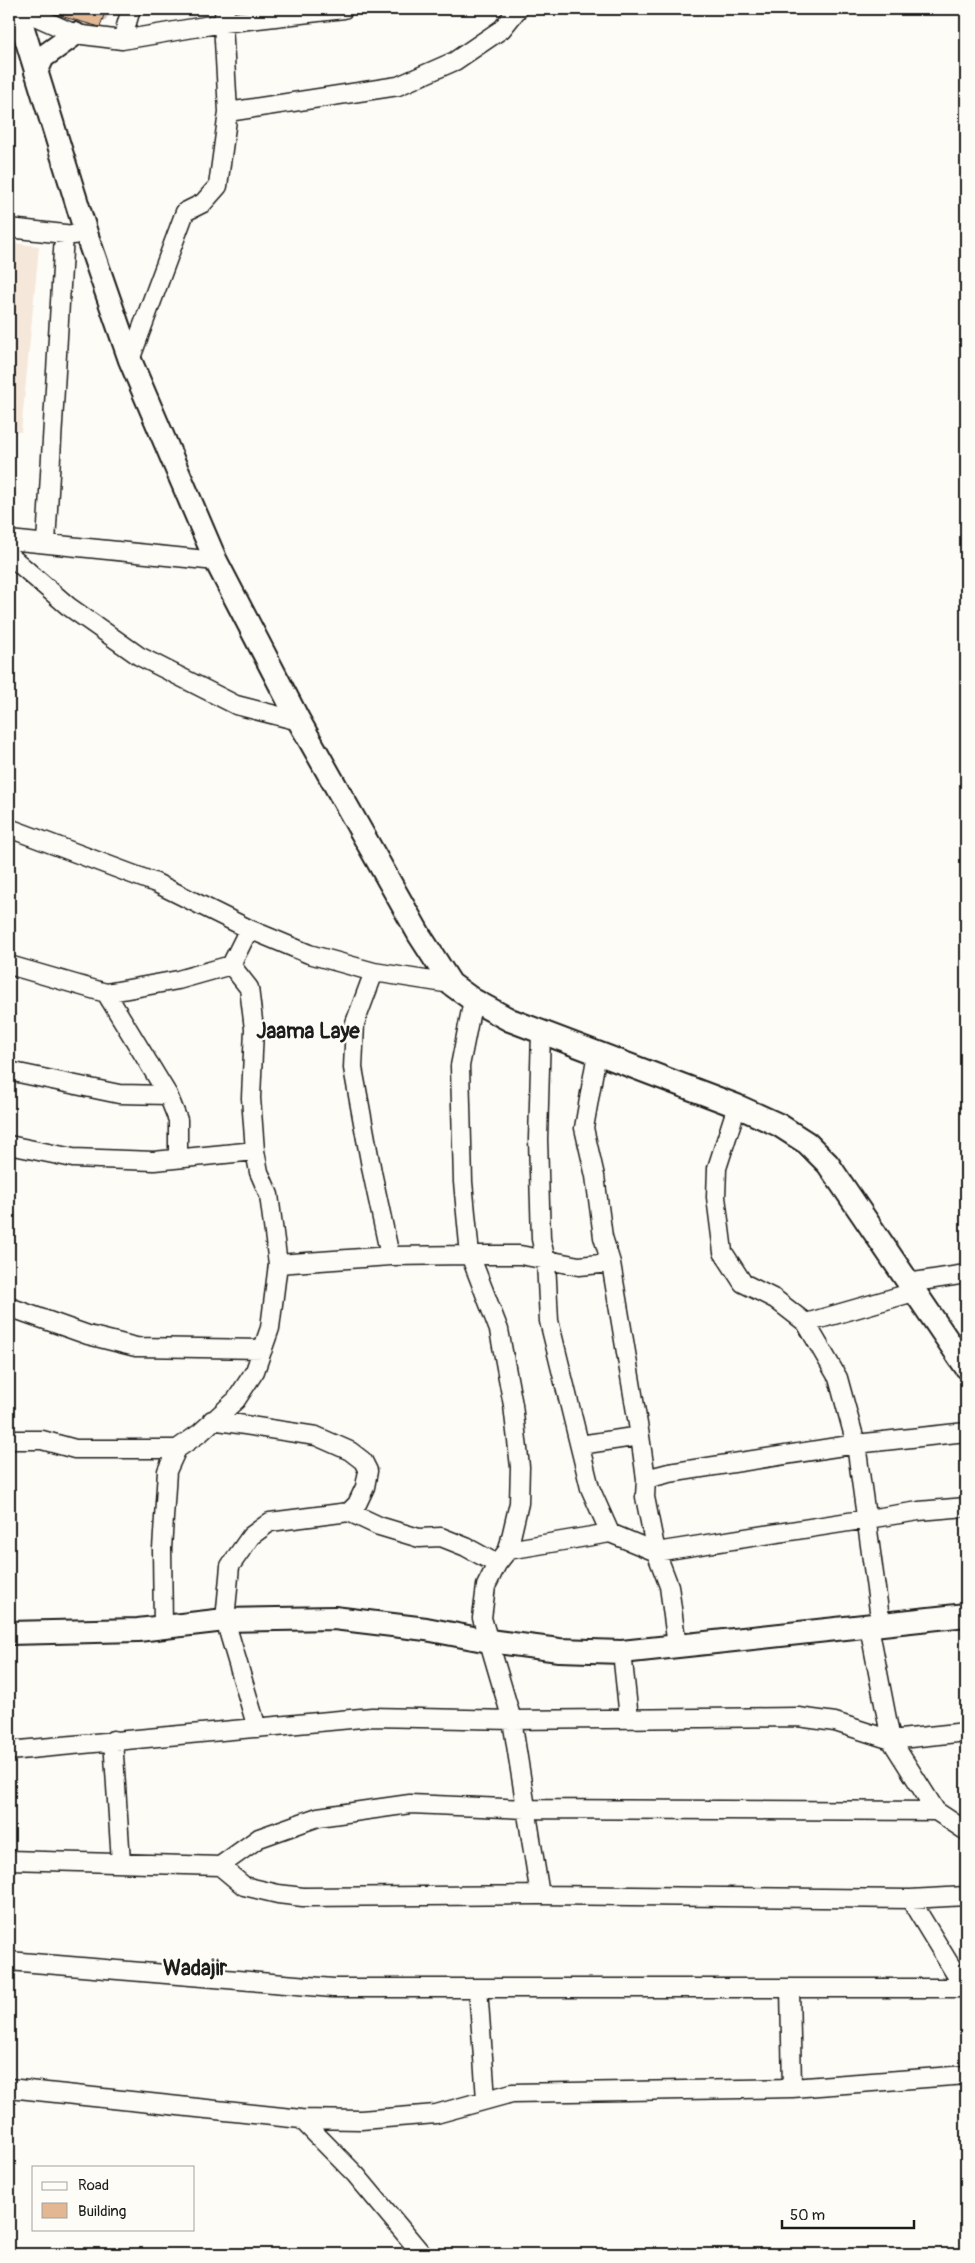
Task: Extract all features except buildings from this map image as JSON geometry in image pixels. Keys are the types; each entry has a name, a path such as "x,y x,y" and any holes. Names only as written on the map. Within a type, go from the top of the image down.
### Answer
{"street":[{"path":"18,9 75,34 122,40 224,16 344,9"},
{"path":"18,9 87,236 130,360 216,561 299,721 420,936 451,984 473,1000 510,1020 737,1106 779,1125 807,1142 828,1164 966,1367"},
{"path":"122,40 131,9"},
{"path":"228,112 398,86 455,61 502,29 518,9"},
{"path":"130,360 185,212 204,203 218,186 228,112 224,16"},
{"path":"36,72 43,57 75,34"},
{"path":"9,228 87,236"},
{"path":"46,543 64,234"},
{"path":"9,540 216,561"},
{"path":"9,555 68,606 138,656 236,705 299,721"},
{"path":"9,828 156,883 248,929 309,954 374,972 451,984"},
{"path":"9,965 106,993 178,980 231,965 248,929"},
{"path":"163,1627 164,1511 167,1471 177,1449 200,1433 236,1400 255,1371 270,1328 278,1264 269,1195 259,1172 255,1151 251,1098 254,1029 249,988 231,965"},
{"path":"374,972 355,1023 353,1068 390,1256"},
{"path":"106,993 168,1095 178,1120 178,1158"},
{"path":"473,1000 460,1066 463,1182 470,1255 499,1330 513,1405 520,1467 519,1503 508,1550 497,1564 486,1586 482,1618 512,1720 540,1895"},
{"path":"541,1032 538,1139 541,1239 546,1260 549,1321 590,1488 610,1533"},
{"path":"597,1053 584,1128 595,1176 603,1237 610,1263 640,1436 646,1480 645,1497 656,1552 669,1586 677,1646"},
{"path":"9,1071 119,1094 168,1095"},
{"path":"737,1106 717,1168 716,1197 723,1252 743,1283 775,1299 806,1323 838,1378 856,1444 867,1520 875,1626 891,1740 936,1811 966,1831"},
{"path":"9,1145 73,1158 154,1161 255,1151"},
{"path":"278,1264 390,1256 470,1255 520,1255 579,1266 610,1263"},
{"path":"806,1323 911,1288 966,1274"},
{"path":"9,1306 88,1335 136,1347 263,1349"},
{"path":"212,1420 316,1436 350,1451 363,1461 368,1471 365,1487 357,1504 349,1512"},
{"path":"646,1480 734,1462 856,1444 966,1432"},
{"path":"580,1445 640,1436"},
{"path":"9,1440 42,1440 75,1449 177,1449"},
{"path":"508,1550 610,1533 656,1552 919,1511 966,1507"},
{"path":"257,1728 225,1620 230,1566 251,1536 270,1522 349,1512 379,1526 419,1538 441,1536 497,1564"},
{"path":"9,1634 138,1630 225,1620 334,1618 426,1629 488,1642 559,1650 622,1652 966,1615"},
{"path":"622,1652 629,1718"},
{"path":"9,1751 225,1729 257,1728 372,1717 512,1720 798,1717 835,1722 891,1740 966,1732"},
{"path":"113,1740 120,1862"},
{"path":"220,1866 259,1838 318,1817 410,1804 526,1809 936,1811"},
{"path":"9,1860 220,1866 244,1886 278,1894 303,1896 540,1895 910,1899 966,1896"},
{"path":"910,1899 966,1989"},
{"path":"9,1961 333,1988 966,1989"},
{"path":"478,1988 486,2099"},
{"path":"790,1988 792,2088"},
{"path":"9,2088 301,2119 361,2120 436,2114 512,2093 792,2088 966,2075"},
{"path":"301,2119 356,2175 422,2254"}],"shaded area":[{"path":"9,243 39,246 21,432 9,431"}],"district":[{"name":"Jaama Laye","path":"308,1031"},
{"name":"Wadajir","path":"195,1968"}]}
